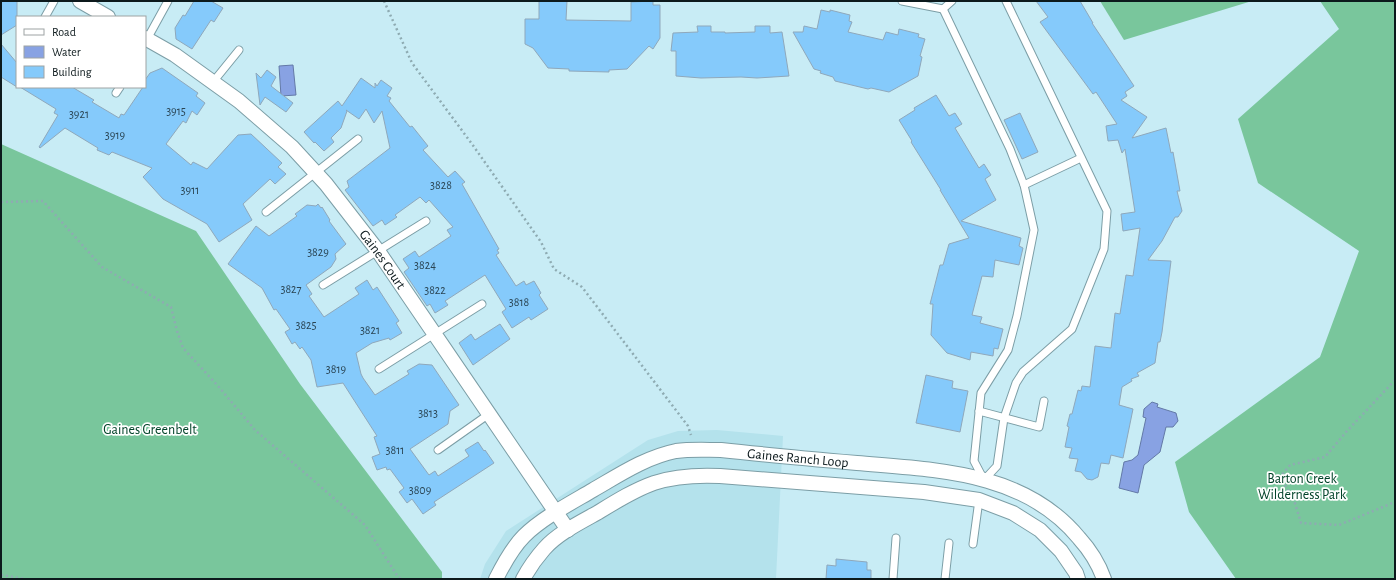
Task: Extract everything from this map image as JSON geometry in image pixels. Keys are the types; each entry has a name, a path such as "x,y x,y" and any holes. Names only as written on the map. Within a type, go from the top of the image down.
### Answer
{"street":[{"path":"80,1 106,16"},
{"name":"Gaines Court","path":"146,40 176,55 239,101 292,147 316,172 378,251 568,530"},
{"name":"Gaines Ranch Loop","path":"496,579 506,561 524,536 555,512 635,466 656,456 676,451 722,450 946,471 984,480 1014,490 1041,503 1066,523 1086,546 1104,579"},
{"name":"Gaines Ranch Loop","path":"523,579 531,565 544,548 568,530 620,499 653,484 677,478 701,475 916,492 979,500 1013,513 1040,530 1061,551 1076,573 1078,579"},
{"path":"979,500 984,480"}],"lane":[{"path":"46,16 54,1"},
{"path":"146,40 168,1"},
{"path":"904,1 943,9"},
{"path":"943,9 952,1"},
{"path":"943,9 1010,149 1024,185 1034,230 1026,275 1008,350 981,393 974,461 984,480 997,466 1004,418 1016,383 1023,372 1072,329 1104,249 1107,211 1080,158 1006,1"},
{"path":"213,82 239,50"},
{"path":"266,212 358,139"},
{"path":"1024,185 1080,158"},
{"path":"323,285 426,221"},
{"path":"379,369 482,304"},
{"path":"979,411 1039,427 1044,401"},
{"path":"438,450 490,414"},
{"path":"973,544 979,500"},
{"path":"893,579 896,538"},
{"path":"945,579 949,543"}],"path":[{"path":"384,1 412,63 472,144 541,242 554,269 582,287 688,426 697,450"},
{"path":"1,202 43,201 102,267 171,307 183,348 218,386 254,430 365,525 398,577 402,579"},
{"path":"1395,380 1347,431 1325,457 1290,465 1280,477 1294,500 1301,523 1339,525 1395,502"},
{"path":"1,575 26,579"}],"shaded area":[{"path":"717,430 783,436 776,579 480,579 485,564 506,531 648,440 678,431"}],"green space":[{"path":"1100,1 1252,1 1124,40"},
{"name":"Barton Creek Wilderness Park","path":"1320,1 1395,1 1395,579 1236,579 1189,512 1175,462 1320,357 1359,251 1258,183 1238,119 1339,29"},
{"name":"Gaines Greenbelt","path":"1,144 196,231 300,384 442,572 442,579 1,579"}],"water":[{"path":"293,65 296,95 281,96 279,66"},
{"path":"1152,402 1158,404 1157,407 1176,413 1178,421 1173,427 1166,427 1160,452 1144,465 1138,493 1119,488 1124,462 1132,460 1138,455 1146,418 1143,417 1144,409"}],"building":[{"path":"1,1 17,1 16,26 1,35"},
{"path":"194,1 211,1 223,8 214,22 211,20 192,49 176,39 175,28 183,15 185,16"},
{"path":"539,1 567,1 566,20 631,21 631,2 653,1 653,5 660,5 660,38 653,49 649,46 627,69 609,70 609,72 569,71 569,69 548,68 533,48 525,44 525,19 539,19"},
{"path":"1036,1 1080,1 1092,23 1134,86 1125,92 1127,96 1121,100 1147,117 1132,138 1166,128 1171,153 1173,152 1180,191 1177,191 1182,211 1178,217 1175,217 1162,241 1148,260 1171,261 1162,332 1160,342 1158,342 1155,363 1137,373 1139,376 1131,379 1132,381 1122,387 1119,405 1133,409 1123,458 1111,455 1109,464 1101,463 1098,477 1092,480 1087,479 1081,472 1075,471 1078,459 1069,458 1072,448 1065,447 1069,427 1067,426 1070,414 1072,414 1078,390 1081,391 1082,386 1090,387 1095,346 1111,348 1115,313 1120,314 1126,275 1133,276 1140,228 1123,231 1121,214 1135,212 1125,149 1122,153 1118,140 1108,141 1106,126 1117,124 1096,92 1093,94 1040,22 1048,17"},
{"path":"821,10 830,12 830,10 850,15 849,21 852,22 848,32 883,40 886,32 898,35 899,29 919,34 918,37 925,39 920,56 922,57 918,76 889,92 871,88 868,89 835,81 833,77 820,73 821,71 814,69 793,32 803,32 804,26 817,29"},
{"path":"697,26 711,26 711,32 725,33 755,32 755,26 770,26 770,33 782,32 789,76 757,78 701,78 676,76 676,51 671,51 673,33 698,32"},
{"path":"1,44 16,62 16,86 1,77"},
{"path":"162,68 198,93 196,96 205,103 197,115 192,111 186,123 183,121 166,144 191,165 193,162 207,169 238,135 251,134 282,163 278,167 286,174 275,184 270,179 243,204 252,220 219,242 207,224 163,199 143,177 152,168 112,152 109,155 97,150 98,148 65,128 40,148 39,147 58,115 54,113 56,109 22,88 74,88 94,100 92,102 119,118 121,114 124,115 142,88 146,88 146,79 150,73"},
{"path":"267,70 276,77 271,86 293,103 286,112 265,97 260,105 256,73 261,78"},
{"path":"361,78 375,88 375,83 377,86 381,80 392,88 387,96 391,98 389,101 428,146 423,150 448,177 455,171 465,182 462,184 499,249 497,250 499,253 496,255 516,286 524,281 526,285 534,281 541,293 539,295 548,309 531,320 529,317 512,328 502,312 506,309 485,275 445,301 448,305 435,313 430,304 427,306 404,272 409,268 403,259 415,251 419,257 451,236 447,230 453,227 429,200 426,203 420,197 395,215 397,217 385,225 382,220 373,226 345,190 349,187 347,181 390,148 382,111 374,123 366,109 359,119 346,110 347,111 341,128 331,138 334,142 324,151 304,132 338,101 342,106"},
{"path":"936,95 949,116 955,113 962,124 955,128 979,168 984,164 991,175 985,179 996,200 961,221 1021,238 1019,246 1023,248 1019,265 995,260 993,277 982,276 972,315 982,317 980,323 1003,329 998,349 994,348 993,356 971,352 970,360 947,353 931,335 933,304 930,304 940,265 943,265 949,244 969,238 899,120 915,110 914,108"},
{"path":"1020,113 1038,152 1022,159 1004,120"},
{"path":"318,204 321,208 322,207 330,220 329,221 346,244 335,254 336,259 331,267 306,285 312,294 309,296 324,317 359,294 355,288 367,280 373,290 377,287 399,321 396,323 402,333 390,340 389,338 372,343 356,353 363,378 375,395 409,374 407,371 419,364 432,365 459,405 450,411 448,424 410,449 429,475 435,471 438,476 469,456 465,450 478,442 494,463 434,502 436,505 423,514 412,499 407,503 399,492 404,488 390,469 387,470 386,467 377,470 372,457 380,454 374,437 377,436 343,383 317,387 311,360 302,347 300,349 295,342 292,344 285,332 290,329 276,309 274,310 262,288 228,264 256,226 269,236 297,216 295,214 307,205 316,206"},
{"path":"500,324 510,339 473,365 459,343 471,334 475,340"},
{"path":"926,375 953,381 952,388 968,391 960,432 916,423"},
{"path":"836,559 867,562 867,570 871,570 871,579 826,579 827,565 836,566"}]}
